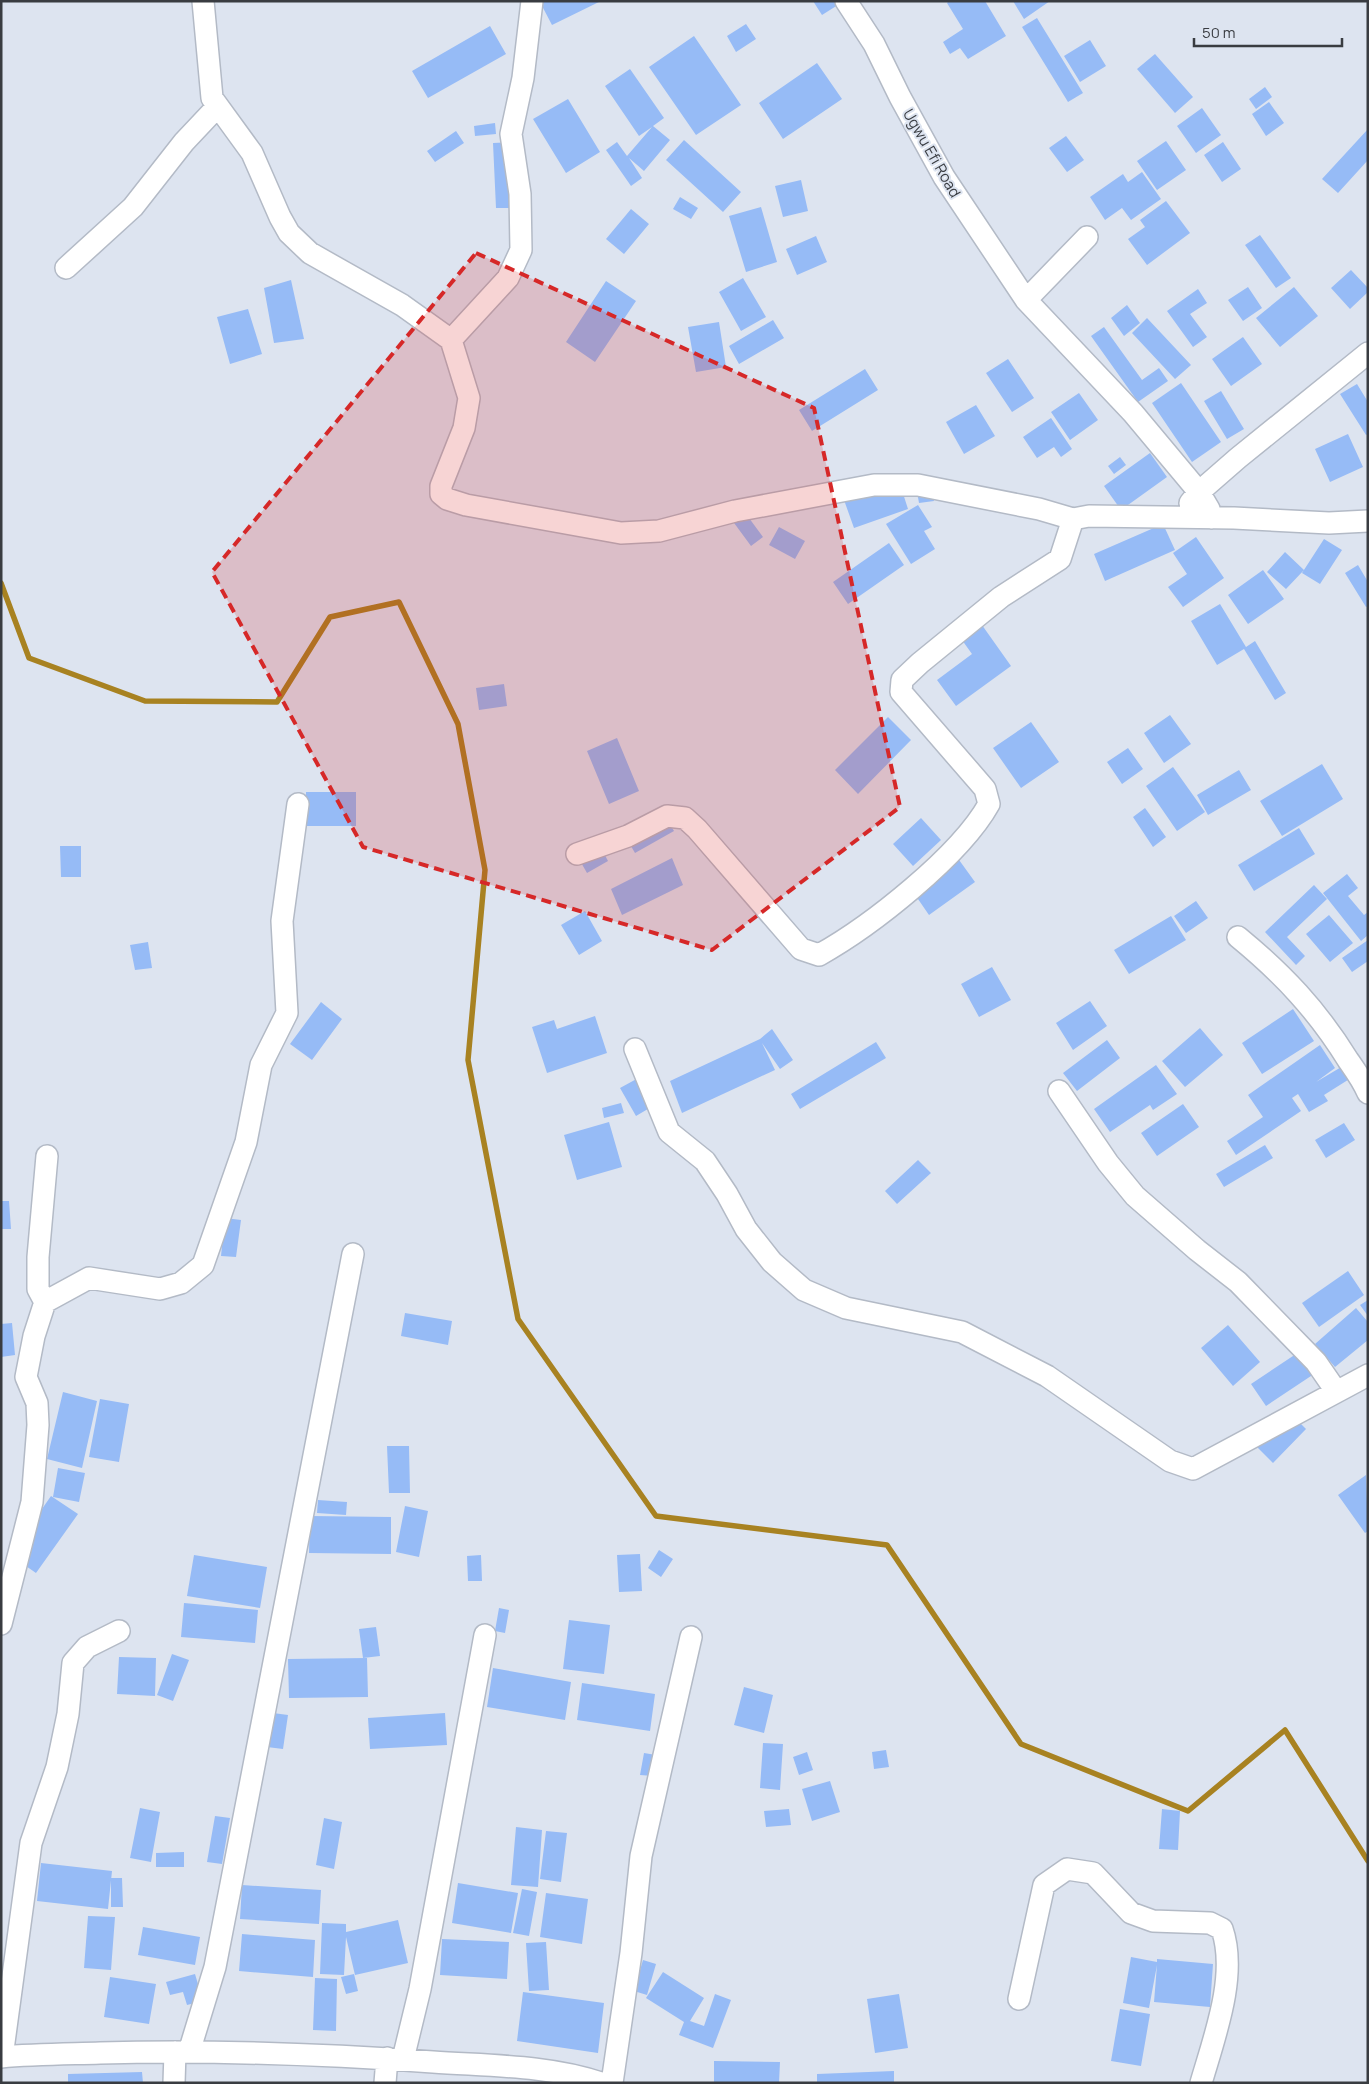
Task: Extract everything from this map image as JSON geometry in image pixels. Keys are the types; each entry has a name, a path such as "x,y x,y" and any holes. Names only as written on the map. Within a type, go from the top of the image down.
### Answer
{"street":[{"path":"203,1 210,89 217,107 252,153 280,218 301,246 402,305 451,340 469,398 464,428 441,486 443,496 456,502 621,533 659,531 736,511 864,486 918,486 1039,509 1073,519 1089,516 1211,518 1329,523 1368,521"},
{"path":"451,340 508,278 522,250 520,185 511,134 523,78 532,1"},
{"name":"Ugwu Efi Road","path":"846,1 874,44 900,97 944,177 1026,300 1112,389 1199,492 1209,509 1211,518"},
{"path":"66,268 133,207 184,142 217,107"},
{"path":"1026,300 1087,237"},
{"path":"1173,518 1187,507 1199,492 1276,426 1368,353"},
{"path":"577,854 628,836 667,816 685,818 697,829 802,949 819,955 836,946 899,899 951,853 983,816 989,804 985,789 901,692 902,680 1001,597 1060,559 1073,519"},
{"path":"1,1624 31,1509 38,1425 37,1403 26,1377 34,1336 45,1302 89,1278 160,1289 181,1283 203,1266 246,1142 260,1065 287,1013 282,921 298,804"},
{"path":"1238,937 1263,956 1303,995 1333,1035 1368,1093"},
{"path":"635,1049 669,1132 705,1161 728,1194 746,1229 766,1256 804,1290 846,1308 962,1332 1047,1376 1170,1461 1193,1469 1368,1375"},
{"path":"1059,1091 1108,1163 1135,1196 1148,1210 1244,1288 1316,1362 1336,1391"},
{"path":"45,1302 38,1289 38,1257 47,1156"},
{"path":"174,2083 182,2052 215,1967 353,1254"},
{"path":"119,1631 87,1647 73,1663 68,1714 57,1767 31,1842 2,2057 46,2053 182,2052 395,2058 522,2068 591,2081"},
{"path":"385,2083 420,1989 485,1635"},
{"path":"612,2083 631,1953 641,1856 691,1637"},
{"path":"1019,1999 1044,1885 1066,1869 1093,1873 1131,1913 1153,1921 1210,1924 1216,1926 1222,1929 1228,1945 1225,1993 1201,2083"}],"highlighted area":[{"path":"476,253 814,408 900,807 712,950 363,847 212,572"}],"building":[{"path":"546,1 601,1 552,25 541,4"},
{"path":"813,1 840,1 841,3 822,15"},
{"path":"949,1 985,1 1006,36 968,59 960,48 950,54 943,42 963,29 947,3"},
{"path":"1013,1 1050,1 1024,19"},
{"path":"1037,18 1083,93 1068,102 1022,27"},
{"path":"746,24 756,39 736,52 727,36"},
{"path":"490,26 506,54 428,98 412,71"},
{"path":"694,36 741,105 696,135 649,67"},
{"path":"1090,40 1106,66 1080,82 1064,56"},
{"path":"1155,54 1193,97 1175,113 1137,69"},
{"path":"817,63 842,99 783,139 759,103"},
{"path":"630,69 664,118 653,126 670,140 644,171 629,158 642,178 631,186 606,150 617,142 627,156 652,127 639,136 605,86"},
{"path":"1265,87 1272,97 1256,109 1249,99"},
{"path":"568,99 600,152 566,173 533,119"},
{"path":"1269,102 1284,123 1266,136 1252,114"},
{"path":"1202,108 1221,135 1196,153 1177,126"},
{"path":"495,123 496,134 475,136 474,126"},
{"path":"1368,129 1368,160 1338,193 1322,179"},
{"path":"456,131 464,143 435,162 427,151"},
{"path":"1066,136 1084,160 1067,172 1049,148"},
{"path":"684,140 741,192 723,212 666,160"},
{"path":"1166,141 1186,170 1157,190 1137,161"},
{"path":"513,142 515,208 496,208 493,143"},
{"path":"1223,142 1241,169 1222,182 1204,155"},
{"path":"1142,172 1161,199 1131,220 1122,208 1105,220 1090,197 1123,174 1128,182"},
{"path":"801,180 808,211 783,217 775,186"},
{"path":"680,197 698,208 691,219 673,209"},
{"path":"1166,201 1190,233 1147,265 1128,239 1145,227 1140,220"},
{"path":"761,207 777,262 746,272 729,216"},
{"path":"631,209 649,224 624,254 606,239"},
{"path":"1260,235 1291,278 1276,288 1245,245"},
{"path":"816,236 827,262 797,275 786,249"},
{"path":"1351,270 1368,288 1368,292 1350,309 1331,288"},
{"path":"743,278 766,317 741,331 719,292"},
{"path":"291,280 304,339 274,343 264,288"},
{"path":"606,281 636,301 595,362 566,342"},
{"path":"1248,287 1262,308 1243,321 1228,300"},
{"path":"1294,287 1318,316 1280,347 1256,318"},
{"path":"1198,289 1207,303 1190,314 1207,337 1193,347 1167,311"},
{"path":"1127,305 1140,323 1124,336 1111,318"},
{"path":"248,309 262,354 230,364 217,317"},
{"path":"1147,318 1191,365 1175,379 1132,333"},
{"path":"773,320 784,338 739,364 729,346"},
{"path":"719,322 726,367 696,372 688,327"},
{"path":"1104,327 1142,380 1159,368 1168,381 1138,402 1091,336"},
{"path":"1243,337 1262,364 1231,386 1212,359"},
{"path":"1008,359 1034,398 1012,412 986,373"},
{"path":"865,369 878,390 812,431 799,410"},
{"path":"1181,383 1221,442 1192,462 1152,403"},
{"path":"1357,384 1368,402 1368,434 1366,435 1340,394"},
{"path":"1221,391 1244,429 1227,439 1204,401"},
{"path":"1079,393 1098,420 1070,440 1051,412"},
{"path":"976,405 995,436 964,454 946,422"},
{"path":"1051,418 1072,449 1061,457 1054,447 1037,458 1023,437"},
{"path":"1348,434 1363,467 1330,482 1315,449"},
{"path":"1150,453 1167,477 1121,510 1104,486"},
{"path":"1120,457 1126,465 1114,474 1108,466"},
{"path":"899,481 908,509 854,528 844,500"},
{"path":"931,484 934,501 919,503 916,486"},
{"path":"738,503 763,537 751,546 726,512"},
{"path":"918,505 932,527 924,531 935,549 911,564 886,524"},
{"path":"1163,524 1175,550 1105,581 1094,554"},
{"path":"779,527 805,541 795,559 769,545"},
{"path":"1196,537 1224,578 1183,607 1168,587 1187,574 1173,553"},
{"path":"1324,539 1342,550 1320,584 1302,573"},
{"path":"889,543 904,565 848,604 833,582"},
{"path":"1285,552 1304,570 1286,589 1267,572"},
{"path":"1358,565 1368,582 1368,606 1366,607 1345,573"},
{"path":"1263,570 1284,599 1248,624 1228,595"},
{"path":"1220,604 1246,647 1255,641 1286,693 1275,700 1244,649 1217,665 1191,621"},
{"path":"977,618 1011,666 956,706 937,680 972,654 957,633"},
{"path":"504,684 507,706 479,710 476,688"},
{"path":"1170,715 1191,744 1164,763 1144,733"},
{"path":"888,717 911,740 858,794 835,770"},
{"path":"1031,722 1059,762 1021,788 993,748"},
{"path":"617,738 639,791 609,804 587,751"},
{"path":"1128,748 1143,769 1122,784 1107,762"},
{"path":"1322,764 1343,799 1282,836 1260,801"},
{"path":"1173,767 1205,812 1177,831 1146,786"},
{"path":"1239,770 1251,790 1208,815 1197,795"},
{"path":"306,792 356,792 356,826 306,826"},
{"path":"1145,808 1166,837 1153,847 1133,817"},
{"path":"921,818 941,840 913,866 893,844"},
{"path":"667,819 674,831 635,853 628,841"},
{"path":"1299,828 1315,854 1254,891 1238,865"},
{"path":"597,840 608,861 587,873 575,852"},
{"path":"60,846 81,846 81,877 61,877"},
{"path":"954,853 975,882 929,915 909,886"},
{"path":"672,858 683,885 622,915 611,889"},
{"path":"1347,874 1358,888 1348,896 1364,915 1368,912 1368,935 1361,941 1323,893"},
{"path":"1314,885 1327,899 1287,937 1305,956 1296,965 1265,932"},
{"path":"1196,901 1208,918 1186,933 1174,916"},
{"path":"585,911 602,941 579,955 561,925"},
{"path":"1329,915 1353,943 1330,962 1306,934"},
{"path":"1171,916 1186,940 1129,974 1114,950"},
{"path":"1368,940 1368,961 1352,972 1342,958"},
{"path":"148,942 152,968 135,970 130,945"},
{"path":"992,967 1011,1000 979,1017 961,984"},
{"path":"1090,1001 1107,1026 1073,1050 1056,1023"},
{"path":"321,1002 342,1019 312,1060 290,1044"},
{"path":"1293,1009 1314,1041 1262,1074 1242,1043"},
{"path":"595,1016 607,1053 547,1073 532,1027 554,1020 557,1029"},
{"path":"1200,1028 1223,1055 1185,1087 1162,1061"},
{"path":"772,1029 793,1060 780,1069 762,1043 775,1070 682,1113 670,1081 760,1039"},
{"path":"1107,1040 1120,1058 1077,1091 1063,1073"},
{"path":"876,1042 886,1058 800,1109 791,1094"},
{"path":"1320,1045 1335,1068 1316,1082 1343,1066 1351,1078 1324,1095 1328,1101 1309,1112 1298,1094 1292,1098 1301,1111 1236,1155 1227,1141 1263,1117 1248,1095"},
{"path":"1156,1065 1177,1094 1153,1110 1150,1105 1110,1132 1094,1109"},
{"path":"642,1076 658,1103 636,1116 620,1088"},
{"path":"621,1103 624,1113 604,1118 602,1108"},
{"path":"1183,1104 1199,1127 1157,1156 1141,1133"},
{"path":"609,1122 622,1167 577,1180 564,1135"},
{"path":"1344,1123 1355,1140 1326,1158 1315,1140"},
{"path":"1265,1145 1273,1158 1224,1187 1216,1174"},
{"path":"918,1160 931,1173 897,1204 885,1191"},
{"path":"1,1201 9,1201 11,1229 1,1229"},
{"path":"225,1218 241,1220 236,1257 221,1256"},
{"path":"1348,1271 1364,1295 1319,1327 1302,1303"},
{"path":"1368,1300 1368,1316 1360,1305"},
{"path":"1356,1308 1368,1322 1368,1340 1335,1367 1315,1344"},
{"path":"405,1313 452,1321 448,1345 401,1336"},
{"path":"12,1323 15,1355 1,1357 1,1324"},
{"path":"1228,1325 1260,1362 1233,1386 1201,1348"},
{"path":"1299,1352 1314,1374 1266,1406 1251,1384"},
{"path":"63,1392 97,1401 82,1468 47,1459"},
{"path":"100,1399 129,1404 119,1462 89,1457"},
{"path":"1284,1407 1306,1429 1273,1463 1251,1441"},
{"path":"387,1446 409,1446 410,1493 389,1493"},
{"path":"58,1468 85,1473 79,1502 53,1497"},
{"path":"1366,1475 1368,1531 1365,1533 1338,1495"},
{"path":"51,1496 78,1514 36,1573 10,1555"},
{"path":"318,1500 347,1502 346,1515 317,1513"},
{"path":"405,1506 428,1511 419,1557 396,1552"},
{"path":"310,1516 391,1517 391,1554 309,1553"},
{"path":"659,1550 673,1559 661,1577 648,1568"},
{"path":"640,1554 642,1591 619,1592 617,1555"},
{"path":"194,1555 267,1567 260,1608 187,1596"},
{"path":"481,1555 482,1581 468,1581 467,1556"},
{"path":"184,1603 258,1610 255,1643 181,1637"},
{"path":"499,1608 509,1610 505,1633 495,1631"},
{"path":"569,1620 610,1625 604,1674 563,1669"},
{"path":"376,1627 380,1656 363,1658 359,1629"},
{"path":"172,1654 189,1660 173,1701 157,1695"},
{"path":"119,1657 156,1658 155,1696 117,1694"},
{"path":"367,1658 368,1697 289,1698 288,1659"},
{"path":"493,1668 571,1682 565,1720 487,1707"},
{"path":"582,1683 655,1694 650,1731 577,1720"},
{"path":"744,1687 773,1695 764,1733 734,1725"},
{"path":"273,1713 288,1715 283,1749 267,1747"},
{"path":"445,1713 447,1745 370,1749 368,1718"},
{"path":"763,1743 783,1744 780,1790 760,1788"},
{"path":"886,1750 889,1767 874,1769 872,1752"},
{"path":"807,1752 813,1770 799,1775 793,1757"},
{"path":"644,1753 656,1755 653,1776 640,1775"},
{"path":"830,1781 840,1812 812,1821 802,1789"},
{"path":"140,1808 160,1812 151,1862 130,1858"},
{"path":"789,1809 791,1825 766,1827 764,1811"},
{"path":"1162,1809 1180,1811 1178,1850 1159,1849"},
{"path":"215,1816 230,1818 222,1864 207,1862"},
{"path":"324,1818 342,1822 334,1869 316,1865"},
{"path":"516,1827 542,1830 538,1887 511,1885"},
{"path":"546,1831 567,1833 561,1882 540,1879"},
{"path":"184,1852 184,1867 156,1867 156,1853"},
{"path":"41,1863 112,1871 108,1909 37,1901"},
{"path":"111,1878 122,1878 123,1907 111,1907"},
{"path":"458,1883 518,1893 511,1933 452,1923"},
{"path":"242,1885 321,1890 319,1924 240,1919"},
{"path":"522,1889 537,1892 529,1936 513,1933"},
{"path":"546,1893 588,1899 582,1944 540,1937"},
{"path":"88,1916 115,1917 111,1970 84,1968"},
{"path":"398,1920 408,1963 355,1975 346,1937 344,1975 320,1974 322,1923 346,1924 346,1932"},
{"path":"143,1927 200,1937 195,1965 138,1955"},
{"path":"242,1934 315,1940 313,1977 239,1971"},
{"path":"442,1939 509,1942 507,1979 440,1975"},
{"path":"546,1942 549,1990 529,1991 526,1943"},
{"path":"1131,1957 1157,1962 1157,1959 1213,1964 1210,2007 1154,2002 1157,1965 1149,2008 1123,2003"},
{"path":"643,1960 656,1964 647,1995 634,1991"},
{"path":"663,1972 704,1998 690,2021 704,2026 715,1994 731,2000 713,2048 679,2035 684,2022 646,1998"},
{"path":"195,1974 203,2001 187,2005 183,1992 170,1995 166,1982"},
{"path":"354,1974 358,1991 346,1994 341,1977"},
{"path":"110,1977 156,1984 149,2024 104,2017"},
{"path":"315,1978 337,1979 336,2031 313,2030"},
{"path":"523,1992 604,2003 598,2053 517,2041"},
{"path":"899,1994 908,2048 875,2053 867,1999"},
{"path":"1120,2009 1150,2014 1141,2066 1111,2061"},
{"path":"714,2061 780,2062 779,2083 714,2083"},
{"path":"894,2071 894,2083 817,2083 817,2074"},
{"path":"142,2072 143,2083 68,2083 68,2074"}],"waterway":[{"path":"1,583 29,658 145,701 277,702 330,617 399,602 458,724 485,870 468,1060 518,1319 656,1516 887,1545 1021,1744 1188,1811 1285,1730 1368,1861"}]}
